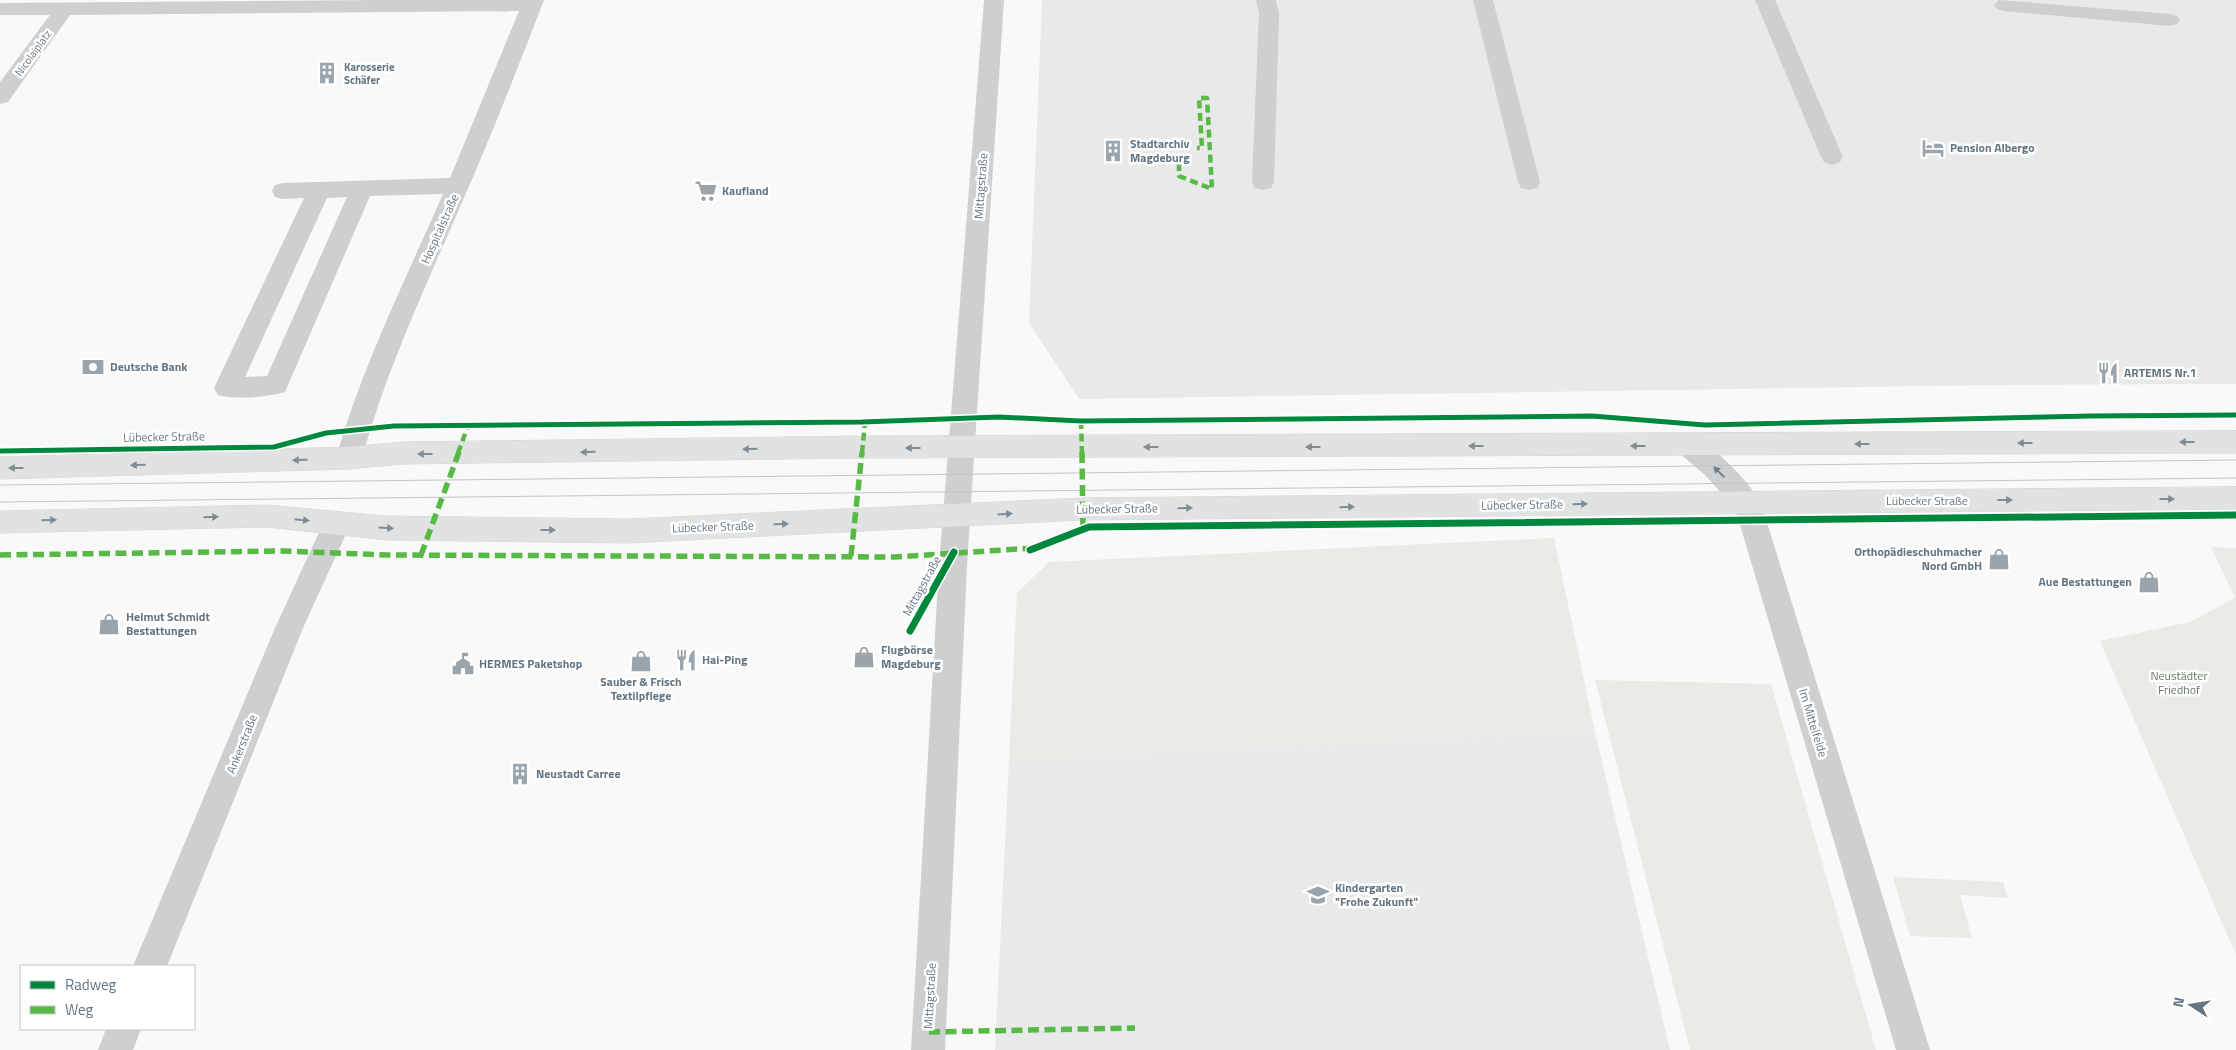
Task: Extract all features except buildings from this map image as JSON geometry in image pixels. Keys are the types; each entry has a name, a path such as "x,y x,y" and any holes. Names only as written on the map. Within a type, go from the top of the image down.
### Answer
{"main road":[{"path":"0,468 349,458 402,454 962,448 2236,442"},
{"name":"Lübecker Straße","path":"0,522 266,516 386,528 430,530 628,531 1082,509 2236,498"}],"street":[{"name":"Mittagstraße","path":"928,1050 956,516 994,0"},
{"path":"1263,182 1269,13 1266,0"},
{"path":"1483,0 1529,182"},
{"path":"1765,0 1832,157"},
{"path":"0,8 533,2"},
{"name":"Hospitalstraße","path":"349,458 357,428 387,347 458,186 533,2"},
{"path":"2004,5 2170,20"},
{"name":"Nicolaiplatz","path":"0,98 65,8"},
{"path":"283,191 458,186"},
{"path":"320,190 227,388 276,385 362,188"},
{"name":"Im Mittelfelde","path":"1687,446 1714,466 1747,503 1913,1050"},
{"name":"Ankerstraße","path":"150,965 289,628 338,523"},
{"path":"116,1050 124,1030"}],"shaded area":[{"path":"1042,0 2236,0 2236,384 1993,385 1079,399 1029,323"},
{"name":"Kindergarten \"Frohe Zukunft\"","path":"1595,732 1670,1050 995,1050 1009,760"}],"green space":[{"path":"1554,538 1595,732 1009,760 1017,593 1049,562"},
{"name":"Neustädter Friedhof","path":"2211,547 2236,548 2236,955 2100,641 2190,622 2235,598"},
{"path":"1595,680 1771,684 1876,1050 1690,1050"},
{"path":"1893,877 2003,882 2008,898 1960,895 1972,938 1910,936"}],"tram line":[{"path":"0,485 2236,460"},
{"path":"0,502 2236,478"}],"marked path":[{"path":"1179,163 1179,176 1212,189 1207,98 1199,98 1202,148 1197,148"},
{"path":"1081,421 1083,531"},
{"path":"851,556 865,422"},
{"path":"421,555 468,426"},
{"path":"0,555 282,551 388,555 895,557 1034,548"},
{"path":"929,1032 1135,1028"}],"cycle path":[{"path":"0,451 274,447 326,433 394,426 570,426 862,422 999,417 1054,418 1081,421 1592,416 1705,425 2090,416 2236,415"},
{"path":"1030,550 1089,527 2236,515"},
{"path":"910,631 954,552"}],"place":[{"name":"Karosserie Schäfer","path":"327,73"},
{"name":"Pension Albergo","path":"1933,148"},
{"name":"Stadtarchiv Magdeburg","path":"1113,151"},
{"name":"Kaufland","path":"706,191"},
{"name":"Deutsche Bank","path":"93,367"},
{"name":"ARTEMIS Nr.1","path":"2108,373"},
{"name":"Orthopädieschuhmacher Nord GmbH","path":"1999,559"},
{"name":"Aue Bestattungen","path":"2149,582"},
{"name":"Helmut Schmidt Bestattungen","path":"109,624"},
{"name":"Flugbörse Magdeburg","path":"864,657"},
{"name":"Hai-Ping","path":"686,660"},
{"name":"Sauber & Frisch Textilpflege","path":"641,661"},
{"name":"HERMES Paketshop","path":"463,664"},
{"name":"Neustadt Carree","path":"520,774"},
{"name":"Kindergarten \"Frohe Zukunft\"","path":"1318,895"}]}
